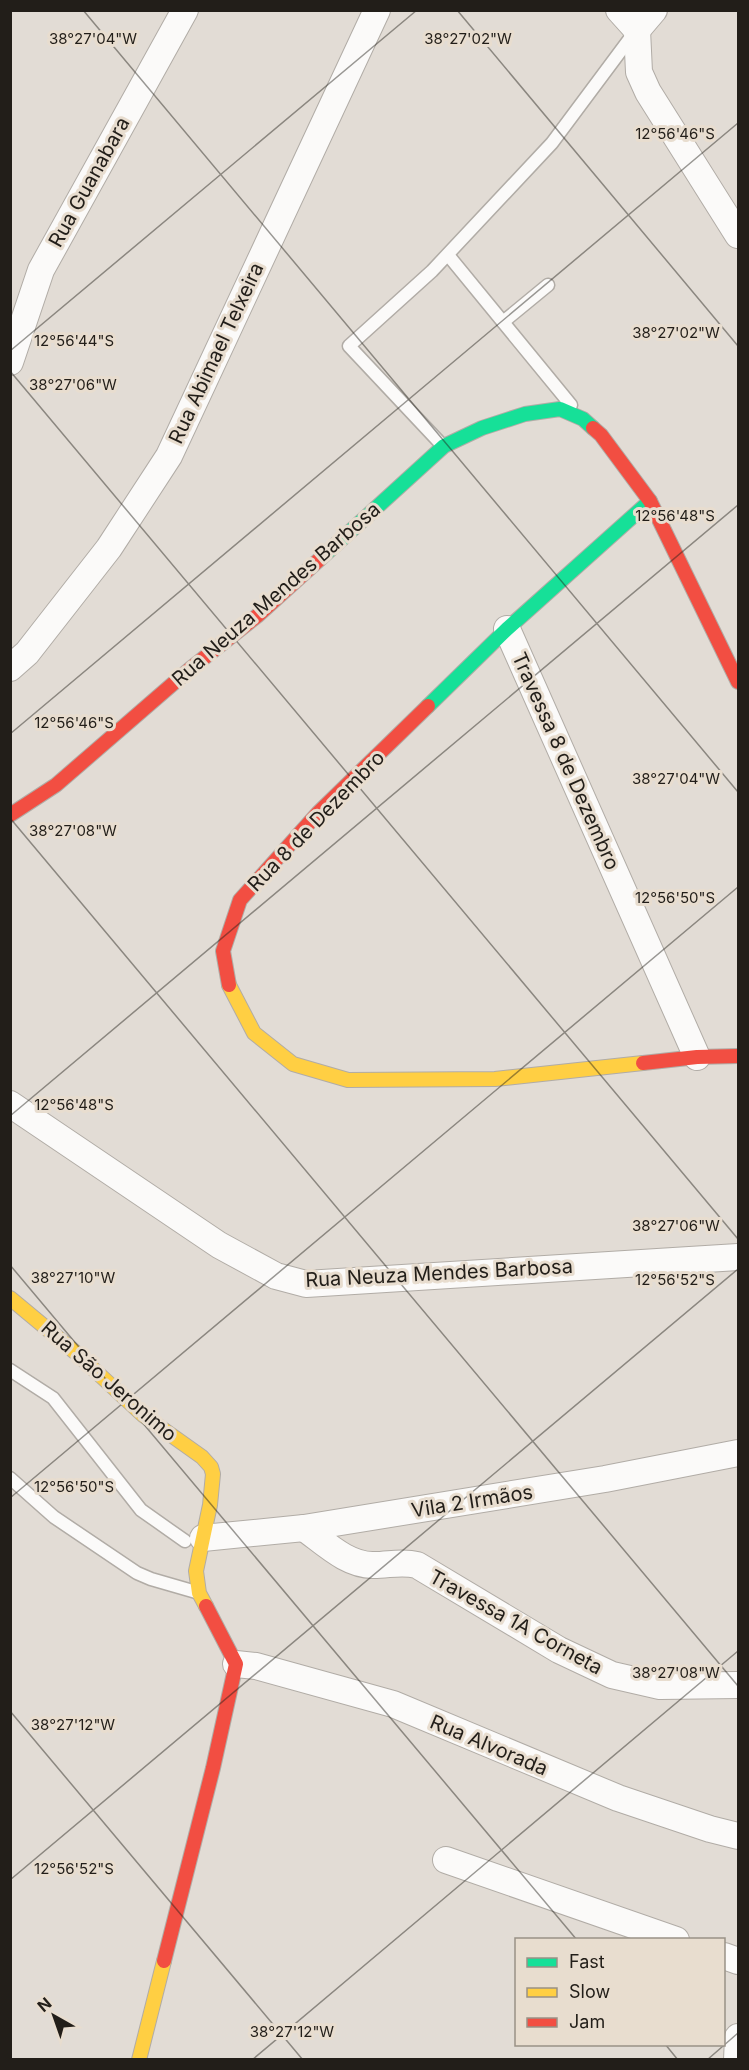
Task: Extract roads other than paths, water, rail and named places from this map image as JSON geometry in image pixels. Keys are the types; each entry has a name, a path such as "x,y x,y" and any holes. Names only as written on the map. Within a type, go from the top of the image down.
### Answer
{"street":[{"name":"Rua Guanabara","path":"10,362 41,270 185,10"},
{"name":"Rua Abimael Telxeira","path":"10,668 27,653 95,566 169,456 377,10"},
{"path":"619,10 637,30 639,72 648,92 736,225"},
{"path":"637,30 654,10"},
{"name":"Rua Neuza Mendes Barbosa","path":"10,815 56,785 189,669 256,616 444,446 482,428 525,414 560,409 583,419"},
{"path":"583,419 601,435 650,501 732,649 738,682"},
{"name":"Rua 8 de Dezembro","path":"650,501 507,629 318,813 240,900 223,951 230,989 254,1032 293,1064 348,1080 495,1079 697,1058 738,1056"},
{"name":"Travessa 8 de Dezembro","path":"507,629 697,1058"},
{"name":"Rua Neuza Mendes Barbosa","path":"10,1104 219,1245 276,1276 306,1284 738,1257"},
{"name":"Rua São Jeronimo","path":"10,1298 75,1352 143,1415 209,1464 213,1474 210,1505 194,1539"},
{"name":"Vila 2 Irmãos","path":"194,1539 304,1528 605,1479 738,1453"},
{"name":"Travessa 1A Corneta","path":"304,1528 351,1561 372,1566 406,1562 417,1565 559,1650 612,1675 660,1686 738,1685"},
{"path":"139,2060 213,1768 236,1664 200,1593 194,1539"},
{"name":"Rua Alvorada","path":"236,1664 256,1666 393,1704 618,1798 738,1836"},
{"path":"446,1860 670,1938"},
{"path":"737,2060 738,2037"}],"lane":[{"path":"444,446 349,346 432,272 552,143 637,30"},
{"path":"448,255 583,419"},
{"path":"503,322 548,285"},
{"path":"10,1370 52,1398 141,1510 194,1539"},
{"path":"10,1478 54,1517 137,1573 200,1593"}]}
